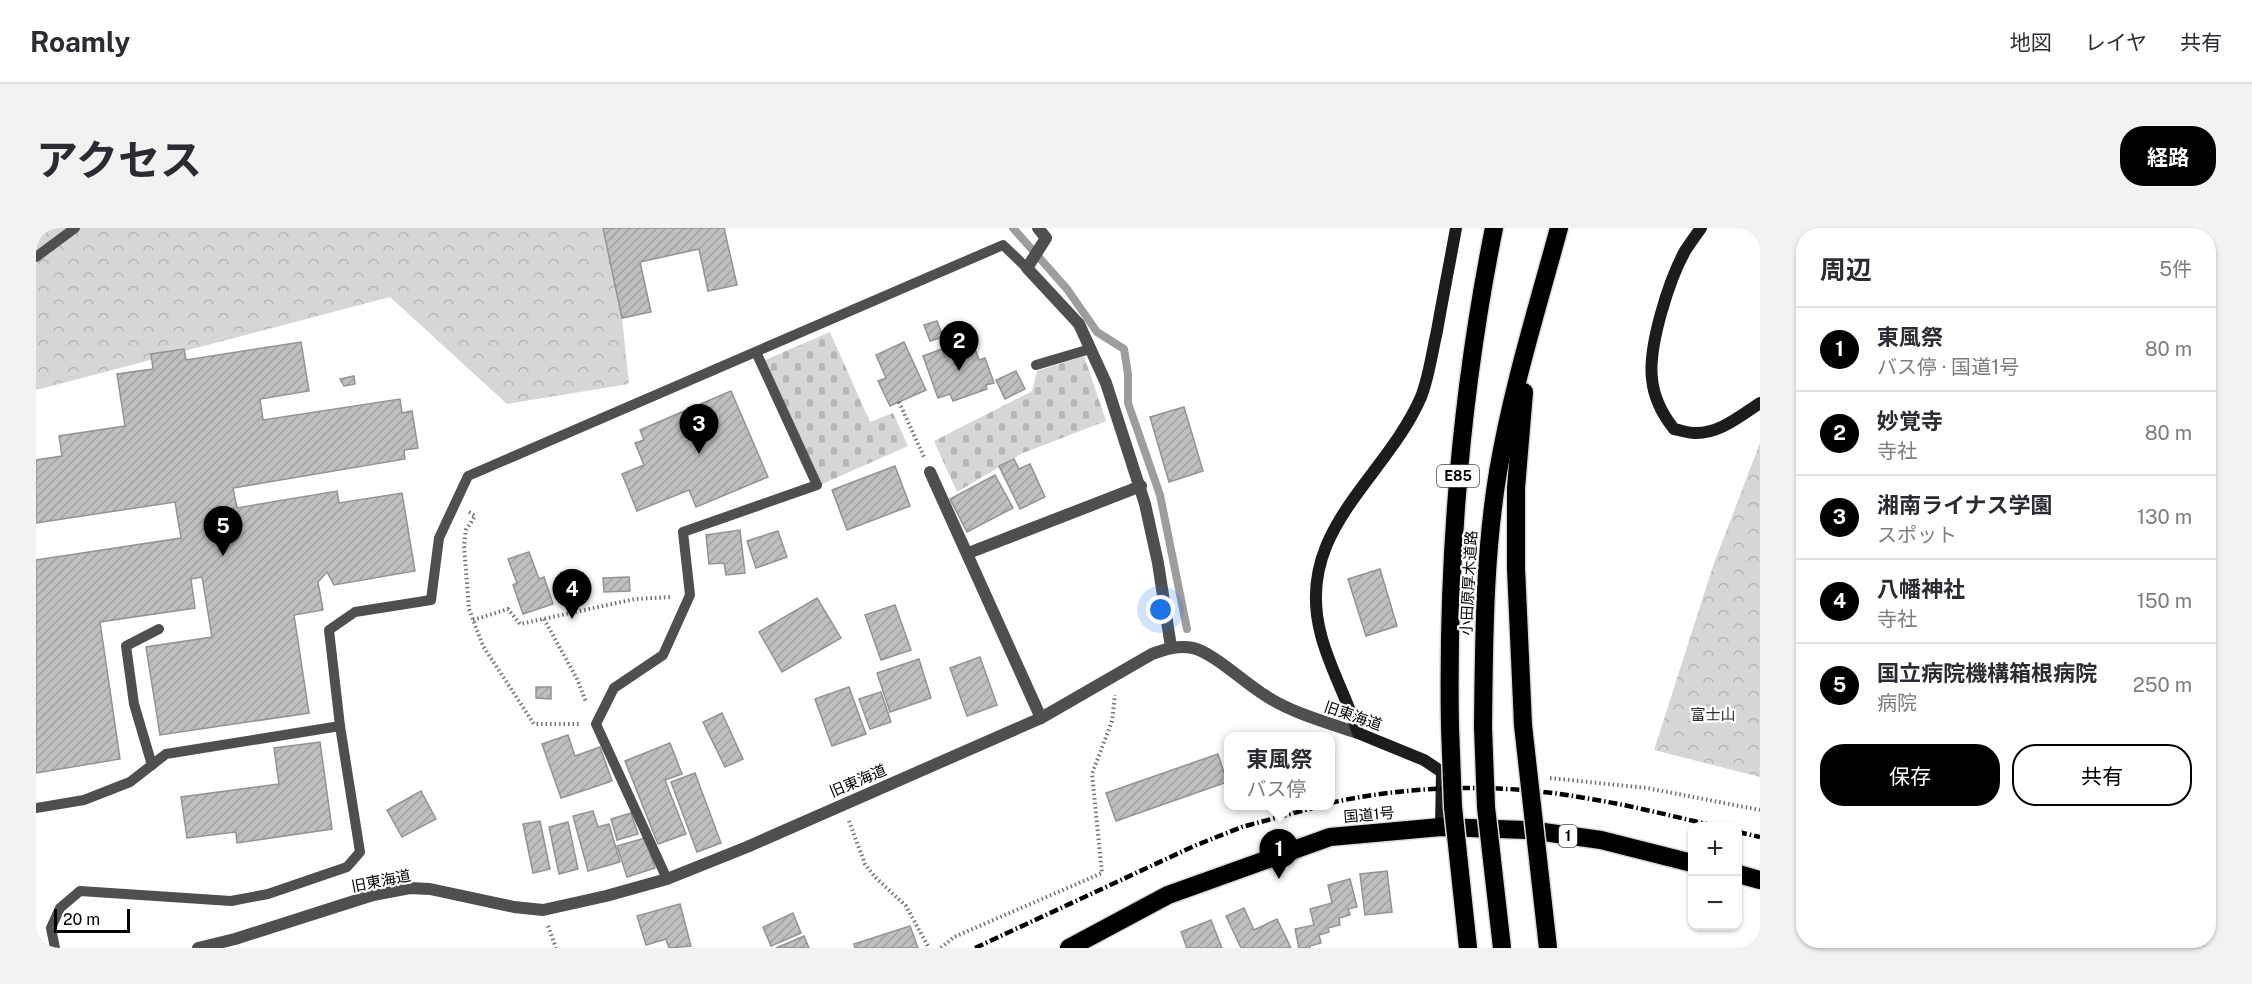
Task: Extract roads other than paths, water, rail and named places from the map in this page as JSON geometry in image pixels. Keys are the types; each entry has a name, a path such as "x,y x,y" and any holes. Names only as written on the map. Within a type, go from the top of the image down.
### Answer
{"highway":[{"name":"小田原厚木道路","path":"1468,948 1453,807 1449,663 1458,484 1467,390 1494,228"},
{"name":"小田原厚木道路","path":"1502,948 1489,849 1483,727 1490,530 1502,449 1559,228"},
{"path":"1527,345 1516,511 1516,568 1522,725 1548,948"},
{"name":"国道1号","path":"1069,948 1168,895 1330,837 1441,827 1530,830 1601,840 1688,862"},
{"path":"1742,875 1760,880"}],"street":[{"path":"1038,228 1048,235 1027,268 1079,324 1106,383 1141,486 1158,563 1171,647"},
{"path":"1358,733 1321,635 1316,603 1317,574 1325,546 1341,516 1362,484 1401,435 1422,395 1456,228"},
{"path":"1701,228 1685,250 1669,286 1657,335 1652,378 1659,408 1674,429 1694,433 1712,430 1736,421 1760,404"},
{"path":"930,472 1041,718"},
{"path":"971,552 1141,486"},
{"name":"旧東海道","path":"198,948 235,939 373,895 410,888 430,889 514,907 543,910 667,879 747,847 1041,718 1152,654 1171,647 1195,648 1265,696 1313,718 1358,733 1424,760 1442,772 1441,827"}],"lane":[{"path":"36,257 75,228"},
{"path":"55,948 51,928 60,908 80,891 231,901 268,894 347,867 360,852 340,726 329,630 355,612 432,600 440,538 468,476 1003,245 1027,268"},
{"path":"1036,365 1090,349"},
{"path":"667,879 596,724 614,688 663,655 690,595 683,532 817,485 756,352"},
{"path":"152,765 134,705 126,646 159,630"},
{"path":"36,808 84,800 130,782 166,754 340,726"}],"waterway":[{"path":"1013,228 1067,289 1097,332 1124,349 1128,374 1128,403 1160,495 1187,629"}],"railway":[{"path":"1335,802 1424,790 1490,788 1554,793 1698,822"},
{"path":"975,948 1194,846 1242,827 1305,810"},
{"path":"1742,833 1760,837"}],"place":[{"name":"妙覚寺","path":"959,371"},
{"name":"湘南ライナス学園","path":"699,454"},
{"name":"国立病院機構箱根病院","path":"223,556"},
{"name":"八幡神社","path":"572,619"},
{"name":"東風祭","path":"1279,879"}],"park label":[{"name":"富士山","path":"1713,715"}]}
